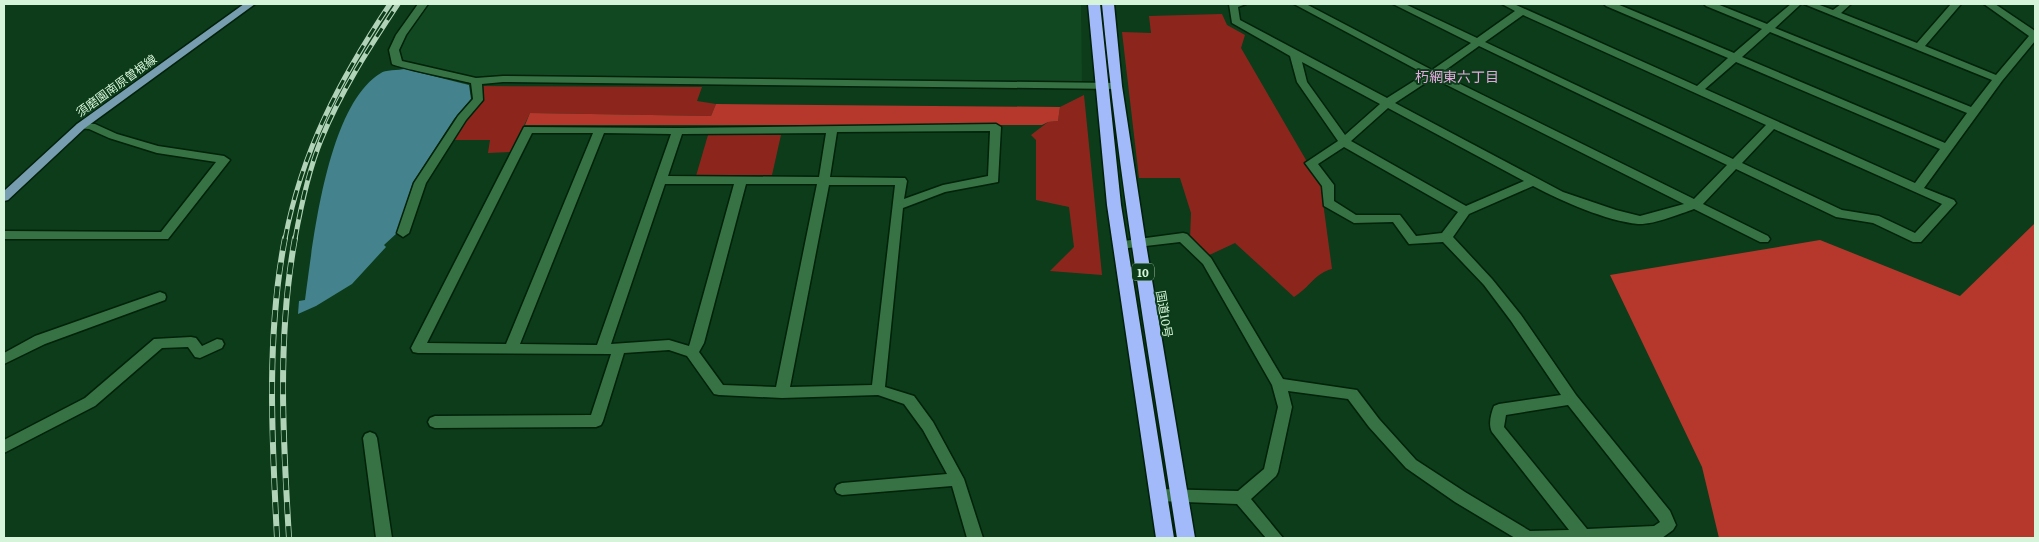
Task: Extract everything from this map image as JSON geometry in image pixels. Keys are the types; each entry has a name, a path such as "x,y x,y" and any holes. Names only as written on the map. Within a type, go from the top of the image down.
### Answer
{"highway":[{"name":"10","path":"1094,4 1099,86 1120,245 1165,538"},
{"name":"国道10号","path":"1108,4 1116,86 1139,244 1186,538"}],"main road":[{"name":"須磨園南原曽根線","path":"4,197 80,126 250,4"}],"street":[{"path":"424,4 397,42 394,50 397,64 410,65 476,81 503,79 1116,86"},
{"path":"1241,4 1233,5 1235,21 1295,54 1560,195 1614,214 1640,220 1695,206 1772,125"},
{"path":"1299,4 1433,74 1764,239"},
{"path":"1398,4 1840,214 1875,220 1917,239 1950,203 1772,125 1507,4"},
{"path":"1610,4 1947,148"},
{"path":"1709,4 1974,112"},
{"path":"1697,91 1796,4"},
{"path":"1809,4 1998,79"},
{"path":"1835,14 1846,4"},
{"path":"1919,47 1956,4"},
{"path":"1917,189 1998,79 2035,35 1989,4"},
{"path":"1522,11 1433,74 1388,102 1344,142 1311,163 1328,185 1328,203 1354,219 1396,218 1413,241 1446,236 1465,211 1534,181"},
{"path":"1295,54 1302,82 1344,142 1465,211"},
{"path":"404,233 420,183 462,118 478,100 476,81"},
{"path":"4,235 164,236 224,160 157,149 113,136 91,126 80,126"},
{"path":"896,206 943,189 994,179 996,127 678,132 528,129 418,348 602,350 668,345 692,352 719,390 782,393 878,390 909,400 928,426 957,479 975,538"},
{"path":"511,349 600,130"},
{"path":"782,393 824,181 832,131"},
{"path":"602,350 678,132"},
{"path":"661,180 901,181 896,206 878,390"},
{"path":"692,352 697,343 741,181"},
{"path":"1280,384 1352,394 1374,423 1411,464 1460,497 1528,538 1657,533 1668,525 1665,516 1571,398 1488,282 1446,236"},
{"path":"1120,245 1183,237 1207,261 1280,384 1285,408 1271,472 1241,498 1158,495"},
{"path":"4,359 40,340 160,297"},
{"path":"4,447 90,402 160,343 191,342 200,353 217,344"},
{"path":"435,422 596,421 619,349"},
{"path":"1571,398 1499,410 1497,428 1583,536"},
{"path":"370,438 384,538"},
{"path":"842,489 957,479"},
{"path":"1241,498 1275,538"}],"shaded area":[{"path":"428,4 1081,4 1082,87 476,81 397,64 394,50"},
{"path":"1222,14 1227,25 1245,35 1241,48 1306,160 1320,180 1332,269 1321,274 1294,297 1235,243 1205,257 1190,240 1191,213 1180,178 1139,178 1122,32 1151,33 1149,16"},
{"path":"479,86 702,87 697,101 716,104 711,116 530,113 511,152 488,153 490,140 452,140 464,118 481,99"},
{"path":"1084,95 1102,275 1050,271 1074,247 1069,207 1036,200 1036,140 1031,135 1048,122 1058,121 1060,107"},
{"path":"716,104 1060,107 1058,121 1042,125 525,125 530,113 711,116"},
{"path":"708,135 781,135 772,175 696,176"},
{"path":"2035,223 2035,538 1719,538 1702,467 1610,275 1820,240 1960,296"}],"water":[{"path":"405,69 469,85 471,99 454,119 413,182 397,233 384,245 386,247 352,284 316,306 298,314 299,301 305,300 318,211 326,177 335,144 347,114 363,90 381,73"}],"railway":[{"path":"285,239 292,206 302,175 325,116 355,60 390,4"},
{"path":"295,239 302,202 316,152 329,122 356,70 398,4"},
{"path":"277,538 272,425 273,350 275,312 285,238"},
{"path":"289,538 283,388 289,275 295,238"}],"district":[{"name":"朽網東六丁目","path":"1457,76"}]}
